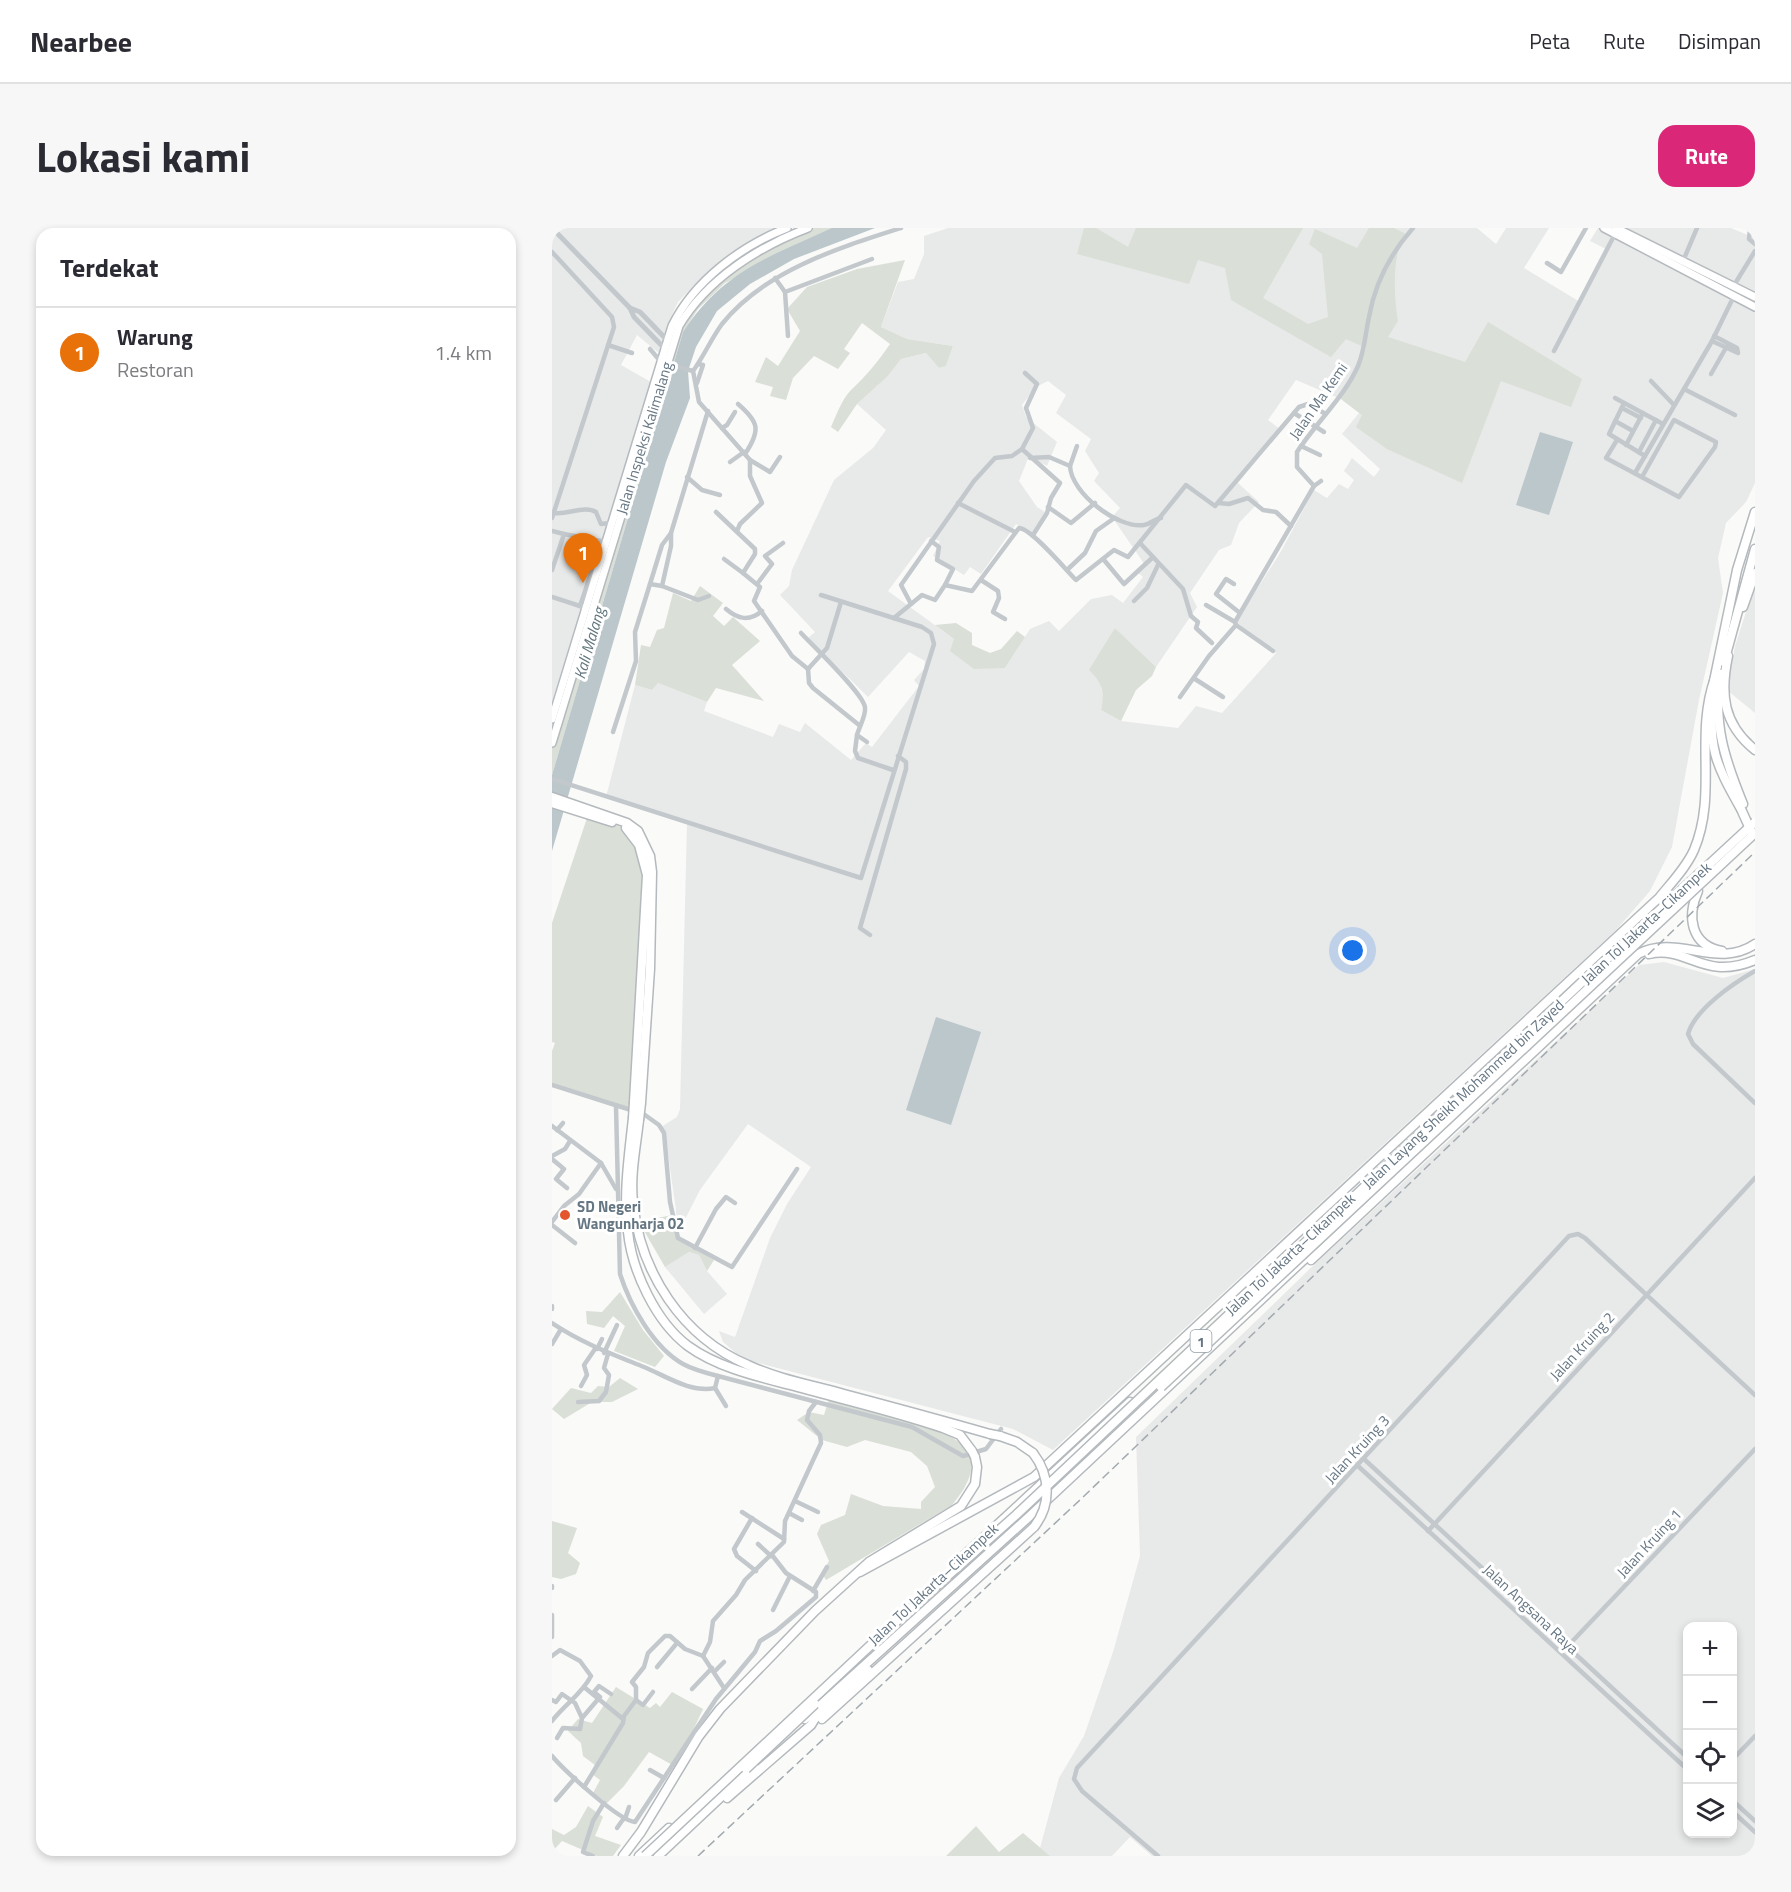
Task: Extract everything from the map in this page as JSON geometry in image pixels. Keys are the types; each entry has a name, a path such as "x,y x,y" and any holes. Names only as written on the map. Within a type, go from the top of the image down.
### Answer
{"highway":[{"path":"860,1572 1034,1477 1659,898 1688,861 1699,834 1706,787 1704,717 1715,678 1737,570 1755,512"},
{"path":"1755,549 1729,639 1717,699 1720,744 1755,835"},
{"path":"1755,573 1731,646 1722,693 1730,718 1755,750"},
{"path":"1715,678 1711,718 1712,747 1720,773 1743,808"},
{"path":"552,797 622,826 633,834 644,859 646,875 632,1181 640,1244 661,1290 692,1328 733,1358 768,1373 990,1434 1000,1433 1034,1453 1042,1468 1047,1490 1044,1508 1035,1527 820,1720 811,1725 719,1804 708,1808"},
{"path":"552,803 602,816"},
{"name":"Jalan Tol Jakarta–Cikampek","path":"639,1856 1755,822"},
{"name":"Jalan Layang Sheikh Mohammed bin Zayed","path":"645,1856 889,1628 1017,1515 1583,981 1755,822"},
{"name":"Jalan Tol Jakarta–Cikampek","path":"658,1856 1031,1515 1755,835"},
{"name":"Jalan Layang Sheikh Mohammed bin Zayed","path":"651,1856 892,1632 1019,1519 1755,835"},
{"path":"1698,891 1690,919 1696,934 1706,945 1716,950 1729,951 1743,947 1755,939"},
{"path":"811,1725 816,1717 1082,1475 1638,954 1655,947 1676,947 1727,955 1743,951 1755,944"},
{"path":"1627,964 1658,952 1716,968 1732,968 1755,960"},
{"path":"623,1856 641,1832 699,1736 720,1709 815,1611 869,1562 961,1506 975,1484 973,1454 960,1436 943,1428 740,1371 701,1354 687,1345 660,1315 643,1284 628,1235 626,1180 637,1111"}],"main road":[{"name":"Jalan Inspeksi Kalimalang","path":"552,743 667,364 667,351 673,332 704,292 787,228"},
{"name":"Jalan Inspeksi Kalimalang","path":"769,241 808,228"},
{"path":"1604,228 1687,263 1755,300"},
{"path":"1615,231 1755,307"},
{"path":"1687,263 1721,284 1755,300"},
{"path":"1700,277 1721,284"},
{"name":"Jalan Inspeksi Kalimalang","path":"552,719 583,607 604,542 667,364"}],"street":[{"path":"552,228 630,308 634,317 667,351"},
{"path":"691,371 731,314 775,278 901,228"},
{"name":"Jalan Ma Kemi","path":"1314,486 1295,464 1301,446 1354,375 1367,341 1373,299 1386,265 1413,228"},
{"path":"1547,263 1562,272 1586,228"},
{"path":"1687,263 1697,228"},
{"path":"1750,228 1749,239 1755,244"},
{"path":"1554,351 1615,231"},
{"path":"1733,287 1755,251"},
{"path":"552,252 612,317 614,327 553,515 592,509 596,512 601,524 612,523"},
{"path":"785,292 872,259"},
{"path":"775,278 785,292 788,336"},
{"path":"1635,473 1713,339 1734,296"},
{"path":"630,308 640,312 670,342"},
{"path":"1711,374 1727,346 1713,339"},
{"path":"609,345 632,353"},
{"path":"650,350 667,364 691,371 697,383 699,402 750,460 770,472 780,457"},
{"path":"697,383 703,371 703,365 698,364"},
{"path":"911,604 901,585 931,541 958,503 995,458 1012,456 1022,449 1033,428 1026,408 1037,384 1025,373"},
{"path":"1652,381 1674,405"},
{"path":"1684,389 1735,415"},
{"path":"1615,398 1642,416 1663,424"},
{"path":"730,462 744,453 754,437 756,423 753,417 738,404"},
{"path":"1219,503 1294,413 1308,404 1324,413"},
{"path":"1623,405 1608,433 1645,456"},
{"path":"662,586 671,546 671,533 708,411"},
{"path":"722,428 728,425 735,412"},
{"path":"1294,413 1314,428 1324,432"},
{"path":"1626,445 1642,416"},
{"path":"1638,452 1656,420"},
{"path":"1617,440 1606,457 1642,477 1680,497 1715,447 1716,442 1674,420 1642,477"},
{"path":"1615,421 1633,431"},
{"path":"1301,446 1320,455"},
{"path":"1077,447 1070,466 1074,483 1113,519 1144,525 1161,518"},
{"path":"1022,449 1030,458 1053,474 1059,483 1033,535"},
{"path":"1030,458 1048,457 1070,466"},
{"path":"737,531 740,524 762,503 750,476 750,460"},
{"path":"687,477 702,490 720,495"},
{"path":"1180,697 1236,623 1314,486 1321,481"},
{"path":"945,585 972,591 1019,528 1024,528 1033,535 1077,580 1114,550 1128,557 1186,485 1212,505 1229,504 1247,498 1264,510 1275,511 1291,526"},
{"path":"1048,507 1071,523 1095,502"},
{"path":"958,503 1015,532"},
{"path":"717,512 756,552 743,573"},
{"path":"1067,570 1085,553 1096,531 1113,519"},
{"path":"552,531 604,542"},
{"path":"613,732 636,661 635,632 662,545 671,533"},
{"path":"552,570 564,534"},
{"path":"894,618 922,595 935,600 953,570 938,560 939,547 931,541"},
{"path":"757,584 771,565 765,556 783,543"},
{"path":"1140,543 1158,565 1183,589 1191,616 1198,622 1196,628 1212,643"},
{"path":"1104,560 1124,584 1152,558"},
{"path":"724,559 757,584 759,588 753,599 768,625 792,656 808,669 809,682 813,688 859,724"},
{"path":"1134,601 1146,588 1158,565"},
{"path":"1234,584 1226,579 1216,594 1240,613"},
{"path":"981,580 998,591 999,598 993,612 1005,619"},
{"path":"650,584 662,586 698,600 709,596"},
{"path":"552,779 861,878 897,756 934,644 927,629 821,595"},
{"path":"552,597 583,607"},
{"path":"808,669 822,657 827,648 841,602"},
{"path":"1206,605 1236,623 1274,651"},
{"path":"726,609 735,617 748,618 754,618 762,611"},
{"path":"801,633 849,683 865,704 857,735 855,751 858,758 893,770"},
{"path":"1195,679 1223,697"},
{"path":"857,735 867,742"},
{"path":"870,936 860,928 906,769 906,762 897,756"},
{"path":"1755,971 1724,991 1692,1024 1688,1034 1693,1044 1755,1103"},
{"path":"552,1085 637,1111 659,1125 664,1133 670,1202 678,1238 732,1267 797,1169"},
{"path":"616,1106 618,1261 625,1288 633,1303 650,1331 675,1358 694,1369 718,1376 919,1429 963,1456 986,1449 1000,1433"},
{"path":"557,1130 563,1123"},
{"path":"552,1126 601,1163 618,1192"},
{"path":"567,1188 556,1179 564,1169 552,1157 564,1150 570,1141"},
{"path":"575,1243 552,1224 555,1213 574,1201 601,1163"},
{"path":"610,1178 618,1175"},
{"name":"Jalan Kruing 2","path":"1428,1531 1755,1178"},
{"path":"695,1248 716,1209 726,1197 735,1203"},
{"name":"Jalan Kruing 3","path":"1158,1856 1082,1791 1074,1779 1077,1768 1569,1236 1578,1234 1585,1238 1755,1395"},
{"path":"552,1323 606,1354 680,1384 715,1388"},
{"path":"578,1402 599,1401 606,1392 609,1375 604,1368 606,1354 617,1325"},
{"path":"552,1344 561,1329"},
{"path":"581,1386 587,1375 584,1364 602,1339"},
{"path":"718,1376 715,1388 726,1406"},
{"path":"703,1656 710,1642 713,1621 736,1595 745,1580 784,1539 785,1521 821,1443 820,1435 807,1420 809,1411 816,1402"},
{"name":"Jalan Kruing 1","path":"1561,1653 1755,1449"},
{"name":"Jalan Angsana Raya","path":"1364,1459 1683,1753"},
{"name":"Jalan Angsana Raya","path":"1358,1466 1683,1765"},
{"path":"795,1501 818,1512"},
{"path":"742,1512 784,1539"},
{"path":"789,1513 802,1520"},
{"path":"752,1518 734,1549 737,1556 756,1571"},
{"path":"552,1756 604,1803 624,1818 635,1822 724,1688 755,1652 760,1641 776,1631 816,1597 813,1591 779,1567 771,1555 758,1544"},
{"path":"813,1591 827,1567"},
{"path":"773,1610 790,1576"},
{"path":"552,1615 552,1637"},
{"path":"584,1787 623,1722 622,1719 636,1700 636,1687 632,1682 644,1667 648,1653 667,1635 677,1643 703,1656 724,1688"},
{"path":"657,1667 665,1652 677,1643"},
{"path":"552,1721 584,1687 591,1676 571,1654 560,1650 553,1653"},
{"path":"692,1689 724,1662"},
{"path":"556,1734 563,1728 580,1729 582,1718 600,1697 594,1692 599,1686 611,1694"},
{"path":"584,1687 597,1700 611,1707 616,1716 622,1719"},
{"path":"636,1700 643,1705 653,1692"},
{"path":"552,1700 556,1702 562,1694 572,1699 582,1718"},
{"path":"1737,1755 1755,1736"},
{"path":"650,1770 664,1778"},
{"path":"556,1800 575,1778"},
{"path":"593,1856 583,1852 592,1821 604,1803"},
{"path":"1737,1805 1755,1821"},
{"path":"617,1828 629,1807"},
{"path":"1737,1816 1755,1832"}],"shaded area":[{"path":"552,228 782,228 755,239 706,273 678,302 667,325 659,353 637,335 621,365 651,382 552,702"},
{"path":"808,228 833,228 725,283 698,309 683,332 552,775 552,743 677,330 704,292 759,252"},
{"path":"832,228 875,228 794,259 750,284 717,311 696,347 688,371 690,398 666,462 552,851 552,775 683,332 698,311 731,280 768,258"},
{"path":"948,228 1477,228 1496,244 1506,228 1549,228 1524,268 1580,302 1606,249 1590,241 1598,228 1731,228 1755,238 1755,483 1746,502 1726,523 1718,558 1723,593 1699,700 1672,847 1650,891 1617,929 1053,1450 1013,1429 743,1359 723,1342 719,1331 735,1337 770,1238 787,1204 811,1167 748,1124 700,1190 677,1235 676,1210 666,1140 661,1127 677,1117 680,1109 687,824 606,797 635,685 652,690 658,683 707,702 704,711 773,737 779,724 800,732 805,723 851,760 866,743 872,747 919,686 914,680 924,669 925,661 909,652 868,697 808,638 815,632 780,595 789,586 792,570 834,480 873,448 886,430 857,404 888,376 901,359 926,353 939,368 946,366 953,346 907,339 881,327 898,282 914,279 924,254 924,236","holes":["1296,380 1341,399 1359,413 1342,434 1380,469 1374,477 1352,458 1344,471 1354,480 1348,489 1339,484 1327,498 1314,490 1280,553 1236,622 1276,653 1222,713 1196,706 1178,728 1121,721 1101,710 1103,699 1100,680 1115,628 1156,667 1197,607 1190,593 1219,550 1231,545 1239,523 1259,502 1238,483 1280,429 1268,420","1048,381 1066,395 1056,413 1091,439 1085,451 1099,473 1094,481 1120,508 1112,517 1145,565 1137,572 1143,577 1123,603 1112,595 1091,599 1059,631 1049,621 1030,629 1005,668 954,639 888,591 928,537 940,541 933,556 964,575 970,567 981,574 1016,524 1032,534 1045,512 1037,507 1019,481 1029,456 1047,466 1057,442 1026,417 1022,405 1036,387"]},
{"path":"1084,228 1096,228 1128,247 1136,228 1303,228 1263,298 1308,324 1328,317 1322,254 1309,244 1315,229 1357,248 1369,228 1394,228 1406,234 1401,242 1396,264 1395,300 1398,321 1388,337 1465,362 1488,322 1582,379 1571,407 1501,381 1462,483 1387,449 1356,427 1362,415 1341,399 1355,375 1366,348 1346,339 1331,357 1231,300 1225,268 1198,260 1189,284 1077,254"},
{"path":"905,260 881,327 907,339 953,346 946,366 939,368 926,353 901,359 888,376 857,404 838,432 831,427 845,398 890,344 862,323 844,349 850,353 838,369 814,356 793,378 786,400 770,396 773,387 755,382 766,357 778,366 800,331 787,309 807,287 857,269"},
{"path":"1540,432 1573,442 1549,515 1516,505"},
{"path":"1755,584 1755,713 1727,690 1735,646"},
{"path":"700,586 723,603 713,616 724,626 733,617 760,641 732,665 764,701 716,688 707,702 658,683 652,690 635,685 641,645 650,647 657,630 664,628 673,593 691,601"},
{"path":"956,623 972,633 972,645 990,653 1001,649 1017,631 1025,637 1005,668 974,669 950,651 954,639 935,625"},
{"path":"1115,628 1156,667 1152,676 1136,690 1121,721 1101,710 1103,698 1101,688 1089,670"},
{"path":"588,815 629,830 644,859 634,1111 552,1085 552,1051 555,1043 552,1042 552,923"},
{"path":"1664,962 1723,978 1755,969 1755,1856 1152,1856 1130,1837 1112,1856 1050,1856 1040,1848 1059,1778 1084,1736 1113,1652 1140,1556 1136,1437 1319,1260 1639,965"},
{"path":"936,1017 981,1032 951,1125 906,1110"},
{"path":"672,1215 678,1238 714,1260 707,1271 699,1255 689,1252 665,1267 639,1222"},
{"path":"689,1252 699,1255 707,1271 727,1294 704,1314 665,1267"},
{"path":"620,1292 643,1330 664,1356 655,1367 614,1351 625,1326 613,1316 604,1328 587,1324 586,1311 602,1312"},
{"path":"620,1378 638,1389 612,1402 592,1402 564,1419 552,1409 571,1388 591,1393 598,1386 609,1387"},
{"path":"829,1399 915,1423 949,1436 961,1444 969,1455 971,1468 966,1485 952,1505 826,1580 822,1573 829,1561 817,1534 821,1525 845,1515 851,1494 883,1506 921,1509 921,1502 935,1487 927,1466 911,1452 865,1440 847,1447 822,1440 797,1420 809,1412 824,1415"},
{"path":"552,1521 577,1528 568,1553 580,1563 576,1574 561,1579 552,1577"},
{"path":"616,1687 650,1708 656,1703 660,1707 672,1692 703,1709 676,1767 649,1752 624,1786 607,1803 593,1793 600,1780 592,1774 595,1765 583,1756 581,1743 568,1731 578,1719 592,1723"},
{"path":"588,1806 603,1817 595,1836 621,1845 613,1856 597,1856 562,1841 552,1852 552,1829 564,1835 576,1827"},
{"path":"976,1826 999,1852 1023,1833 1050,1856 946,1856"}],"waterway":[{"name":"Kali Malang","path":"643,509 670,415"},
{"name":"Kali Malang","path":"576,736 604,641"}],"railway":[{"path":"698,1856 1081,1499 1755,852"}],"place":[{"name":"Warung","path":"583,583"},
{"name":"SD Negeri Wangunharja 02","path":"565,1215"}]}
